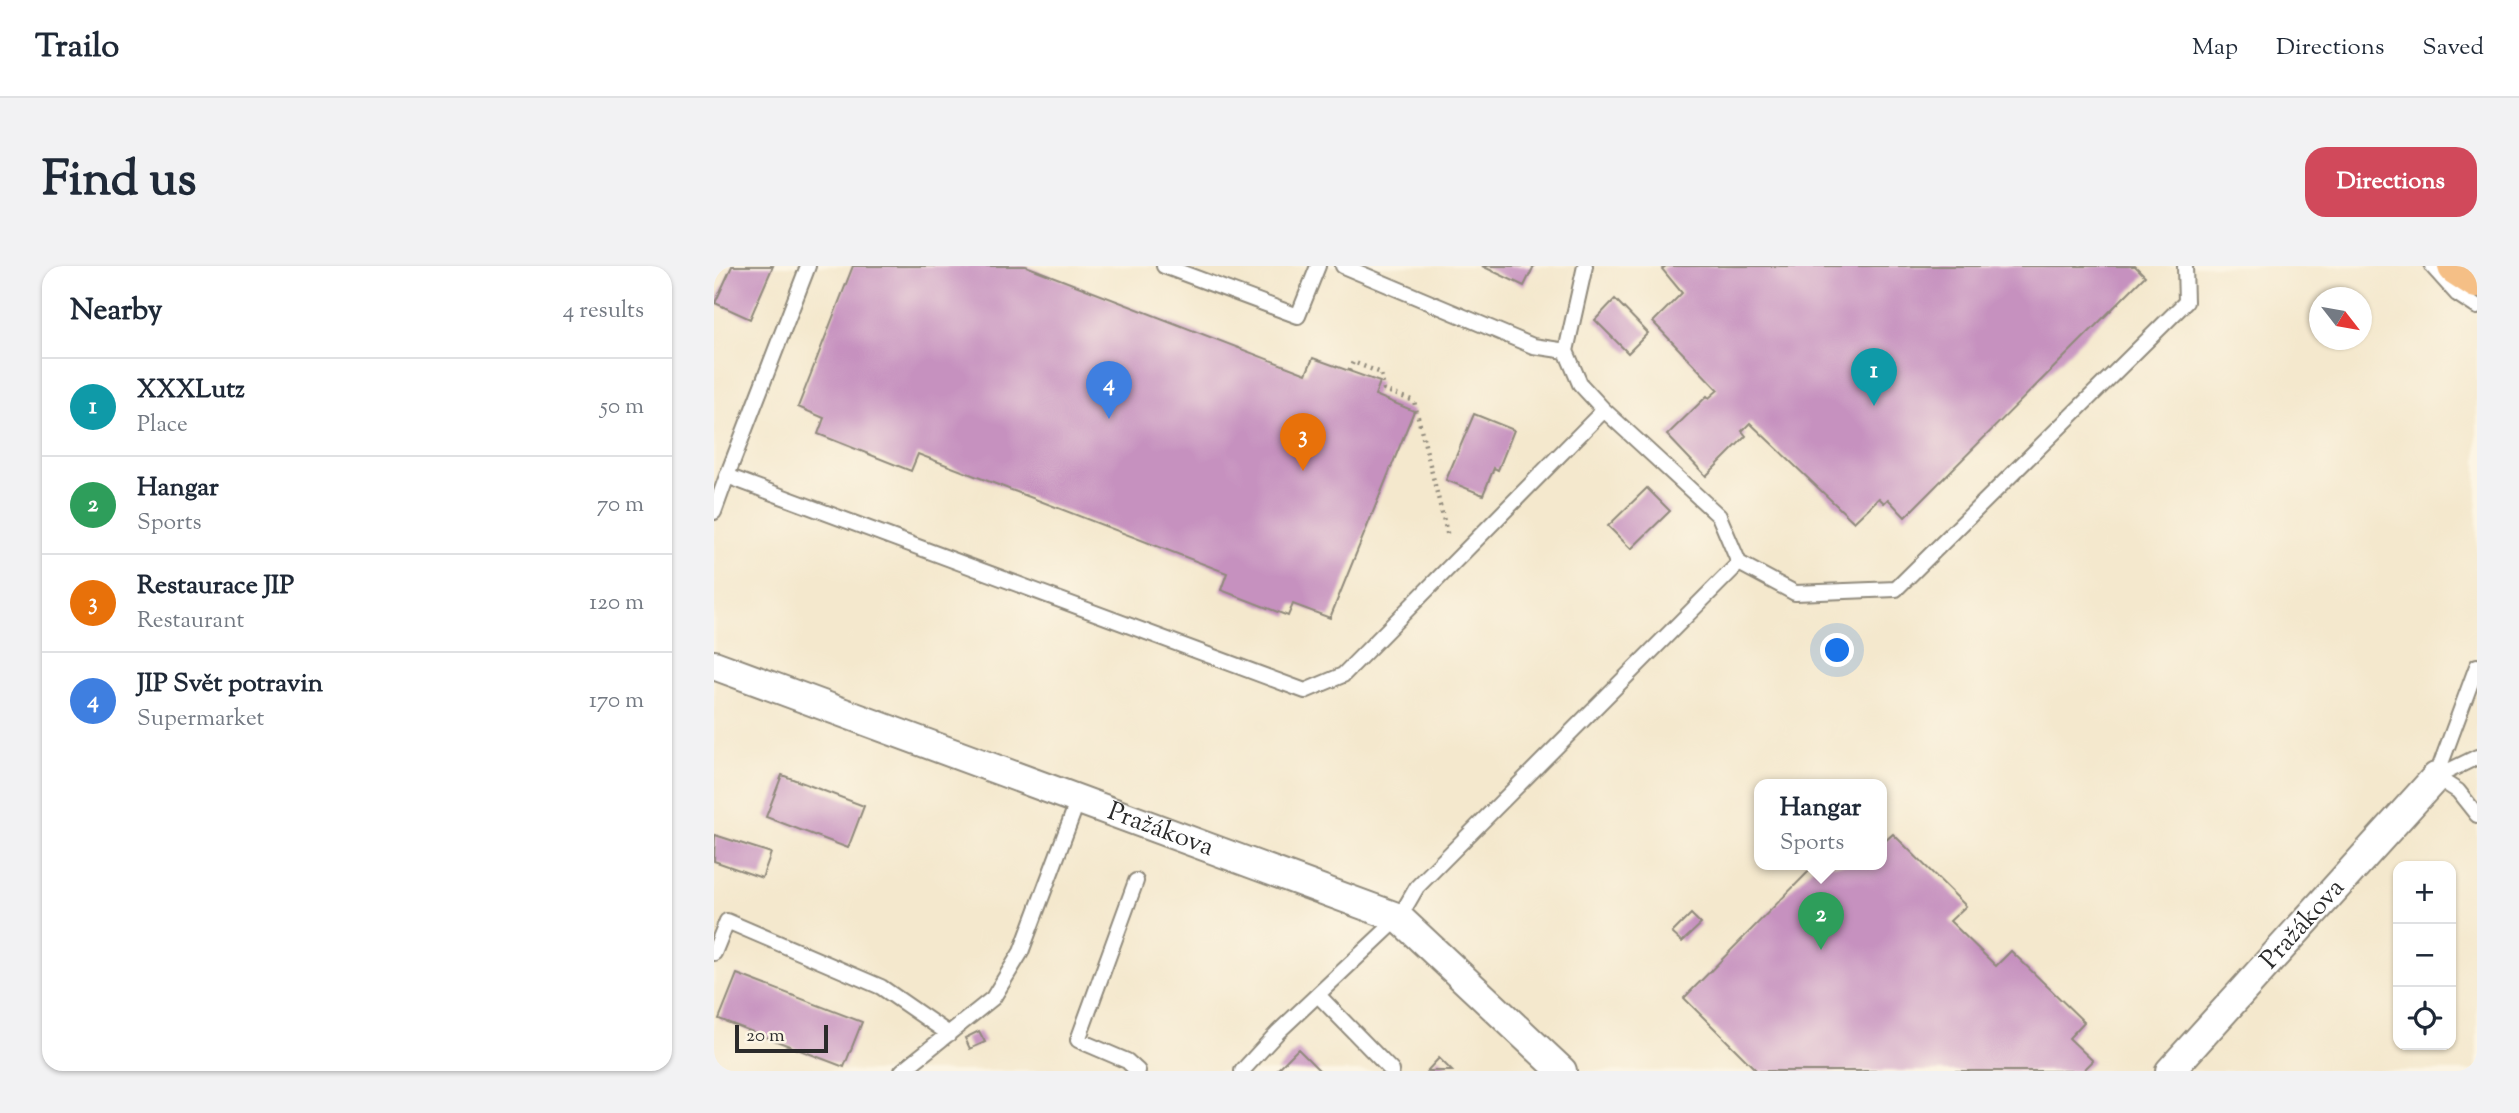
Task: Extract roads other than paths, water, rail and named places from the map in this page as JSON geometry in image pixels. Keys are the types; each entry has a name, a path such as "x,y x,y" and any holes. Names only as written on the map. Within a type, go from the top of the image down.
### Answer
{"highway":[{"path":"2457,266 2477,279"}],"street":[{"name":"Pražákova","path":"714,665 1399,919 1562,1071"},
{"name":"Pražákova","path":"2170,1071 2436,776"}],"lane":[{"path":"714,512 808,266"},
{"path":"1164,266 1298,316 1318,266"},
{"path":"1343,266 1533,346 1566,351"},
{"path":"1585,266 1566,351 1580,384 1604,410 1719,516 1739,563 1795,593 1896,589 2186,302 2185,266"},
{"path":"2432,266 2457,294 2477,307"},
{"path":"727,476 1305,691 1343,675 1604,410"},
{"path":"1242,1071 1399,919 1417,887 1739,563"},
{"path":"2436,776 2477,666"},
{"path":"2436,776 2477,757"},
{"path":"2436,776 2458,791 2477,815"},
{"path":"902,1071 993,998 1021,952 1078,800"},
{"path":"1136,881 1078,1040 1126,1062 1138,1071"},
{"path":"714,953 727,921 881,988 949,1034"},
{"path":"1318,995 1392,1071"}],"place":[{"name":"XXXLutz","path":"1874,406"},
{"name":"JIP Svět potravin","path":"1109,419"},
{"name":"Restaurace JIP","path":"1303,471"},
{"name":"Hangar","path":"1821,950"}]}
